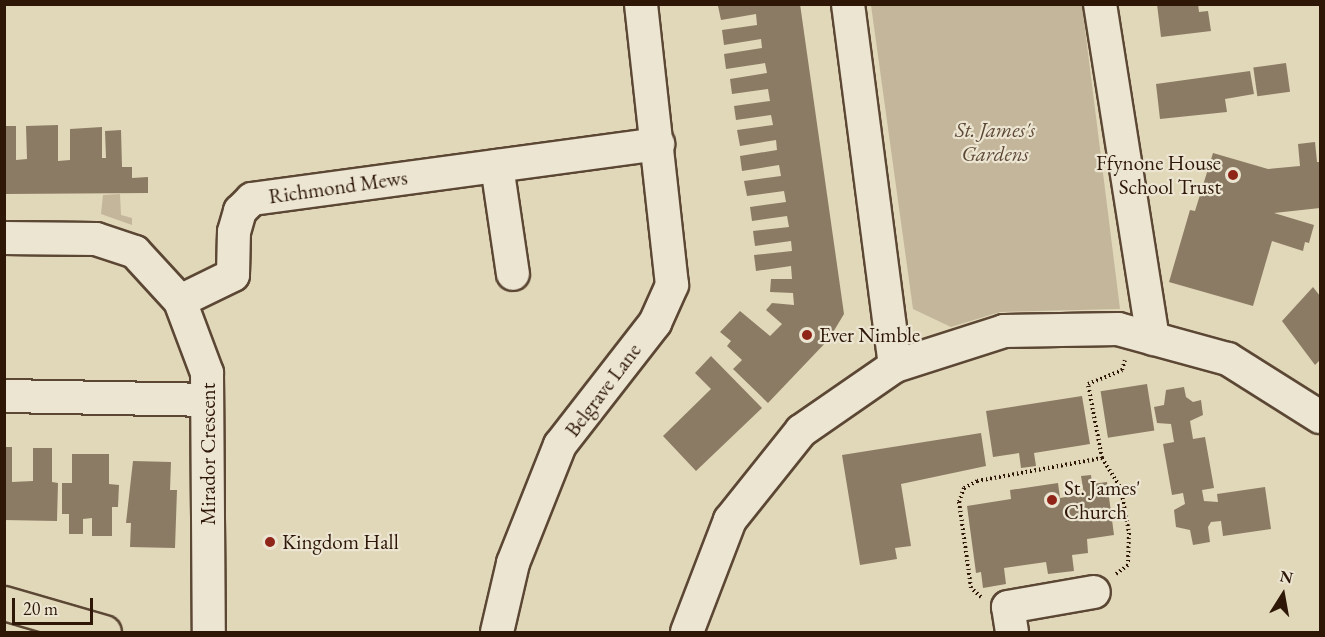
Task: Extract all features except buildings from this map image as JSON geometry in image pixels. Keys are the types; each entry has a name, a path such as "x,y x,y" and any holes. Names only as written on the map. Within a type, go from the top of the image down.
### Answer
{"main road":[{"path":"4,603 104,633"}],"street":[{"name":"Belgrave Lane","path":"498,633 513,563 560,445 655,323 672,285 641,4"},
{"path":"848,4 895,366"},
{"path":"1100,4 1143,336"},
{"name":"Richmond Mews","path":"180,301 240,286 234,232 240,211 252,199 564,159 658,144"},
{"path":"497,166 513,274"},
{"name":"Mirador Crescent","path":"4,238 96,239 135,252 180,301 207,373 209,633"},
{"path":"687,633 730,520 801,431 895,366 1004,331 1118,329 1228,359 1320,417"},
{"path":"4,396 207,400"},
{"path":"1010,620 1094,592"}],"path":[{"path":"1094,592 1128,565 1130,550 1121,489 1102,458 1088,384 1122,370 1143,336"},
{"path":"1010,620 971,588 959,502 964,488 977,481 1102,458"}],"green space":[{"name":"St. James's Gardens","path":"871,5 1082,5 1120,309 1000,312 951,327 913,309"},
{"path":"120,194 121,215 132,218 132,225 101,214 103,195"}],"place":[{"name":"Ffynone House School Trust","path":"1233,175"},
{"name":"Ever Nimble","path":"807,335"},
{"name":"St. James' Church","path":"1052,500"},
{"name":"Kingdom Hall","path":"270,542"}]}
